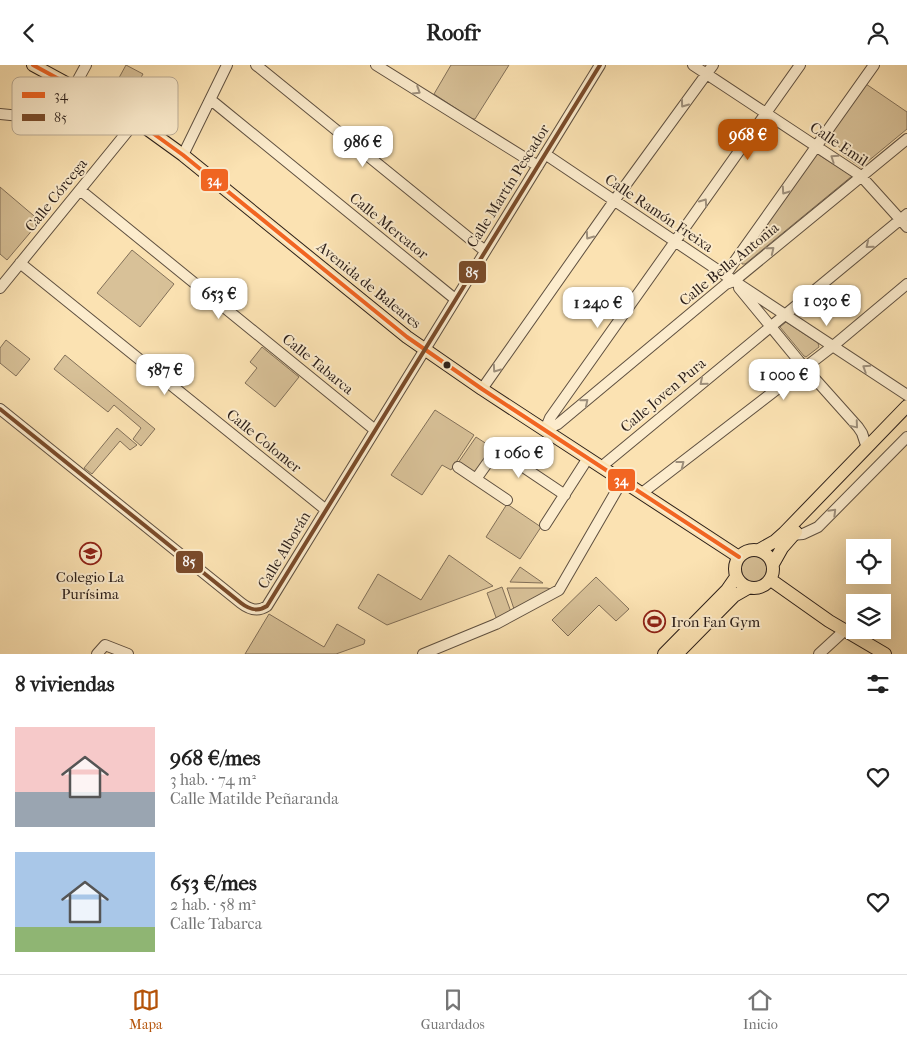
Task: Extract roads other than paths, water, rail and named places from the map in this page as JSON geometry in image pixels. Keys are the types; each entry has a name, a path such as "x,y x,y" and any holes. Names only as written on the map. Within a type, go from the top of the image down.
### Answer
{"main road":[{"name":"Avenida de Baleares","path":"33,65 55,77"},
{"name":"Avenida de Baleares","path":"148,135 183,155 399,331 424,349 739,557"},
{"path":"759,551 784,533 907,406"},
{"path":"773,564 782,547 792,535 907,419"},
{"path":"748,551 759,551 769,557 773,564 774,569 771,580 759,589 748,588 739,582 736,577 735,565 739,557 748,551"},
{"path":"664,654 727,590 736,577"},
{"path":"771,580 844,631 885,654"},
{"path":"677,654 734,596 748,588"}],"street":[{"path":"79,77 86,65"},
{"path":"183,155 227,65"},
{"path":"256,65 485,251"},
{"path":"376,65 538,166"},
{"name":"Calle Martín Pescador","path":"424,349 600,65"},
{"name":"Calle Emil","path":"693,65 861,176 905,220"},
{"path":"482,389 614,201 713,65"},
{"path":"545,430 550,418 800,65"},
{"path":"866,448 862,433 858,427 729,278 817,146 874,65"},
{"name":"Calle Mercator","path":"211,100 455,299"},
{"name":"Calle Córcega","path":"0,288 125,135"},
{"name":"Calle Bella Antonia","path":"545,430 558,424 722,287 729,278 907,139"},
{"name":"Calle Ramón Freixa","path":"545,154 907,395"},
{"name":"Calle Tabarca","path":"80,190 375,429"},
{"name":"Calle Joven Pura","path":"601,467 784,314 905,220"},
{"name":"Calle Colomer","path":"20,263 326,510"},
{"path":"642,493 833,346 907,284"},
{"name":"Calle Alborán","path":"0,409 241,603 248,608 258,610 268,606 424,349"},
{"path":"792,535 808,532 818,527 907,437"},
{"path":"476,479 493,455 501,452 565,495"},
{"path":"545,525 588,458"},
{"path":"458,467 507,500"},
{"path":"423,654 496,624 559,590 622,481"},
{"path":"819,654 844,631"},
{"path":"96,654 106,645 128,654"}],"place":[{"name":"Colegio La Purísima","path":"90,554"},
{"name":"Iron Fan Gym","path":"655,622"}]}
